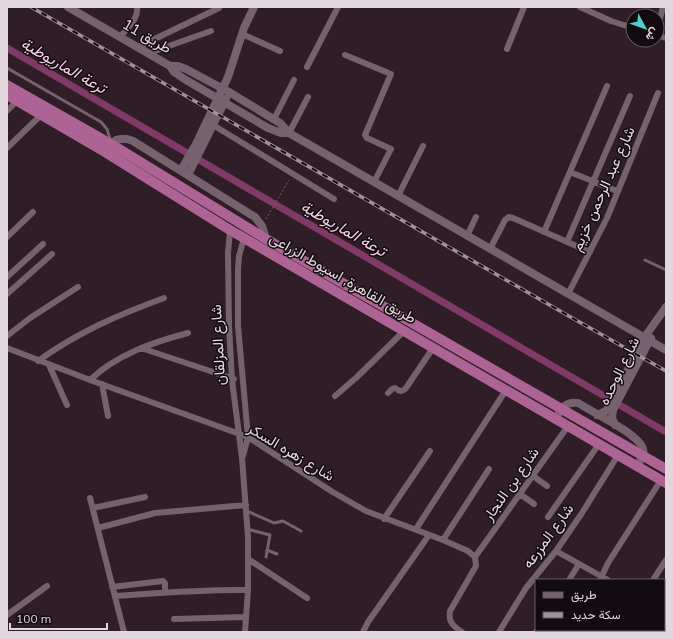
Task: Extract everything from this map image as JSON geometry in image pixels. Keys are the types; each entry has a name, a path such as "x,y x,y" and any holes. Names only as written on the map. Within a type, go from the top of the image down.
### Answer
{"highway":[{"name":"طريق القاهرة, اسيوط الزراعى","path":"7,85 404,331 664,481"},
{"name":"طريق القاهرة, اسيوط الزراعى","path":"7,95 41,115 108,148 244,238 265,244 561,408 666,469"}],"street":[{"name":"طريق 11","path":"68,7 149,53 170,66 174,72 180,76 268,128 281,133 289,133"},
{"path":"120,37 136,17 138,7"},
{"path":"199,145 214,125 242,34 254,7"},
{"path":"308,67 338,7"},
{"path":"507,49 524,7"},
{"path":"580,7 625,25"},
{"path":"138,47 219,8"},
{"path":"149,53 211,31"},
{"path":"242,34 280,51"},
{"path":"345,55 392,75 365,134 366,138 391,149 374,182"},
{"name":"طريق 11","path":"170,66 178,66 186,69 225,90 274,119 289,133"},
{"path":"274,119 294,80"},
{"path":"544,232 607,86"},
{"name":"شارع عبد الرحمن خزيم","path":"568,294 606,218 658,93"},
{"path":"567,242 630,96"},
{"path":"308,97 289,133 666,350"},
{"path":"7,111 17,101"},
{"path":"186,170 221,101"},
{"path":"7,148 41,115"},
{"path":"214,125 334,198"},
{"path":"108,148 116,140 127,139 186,170 255,217 262,226 265,244"},
{"path":"398,196 423,146"},
{"path":"570,172 617,192"},
{"path":"7,237 33,212"},
{"path":"467,236 476,217"},
{"path":"490,249 505,220 509,217 590,252"},
{"name":"شارع المزلقان","path":"230,230 228,253 228,326 232,380 240,435 247,529 248,590 245,632"},
{"name":"شارع المزلقان","path":"242,458 248,437 238,326 238,269 239,256 244,238"},
{"path":"7,276 43,244"},
{"path":"228,253 239,256"},
{"path":"7,294 52,254"},
{"path":"7,336 30,318 78,287"},
{"path":"38,361 75,336 164,298"},
{"name":"شارع الوحده","path":"597,414 610,408 652,329 666,307"},
{"path":"228,326 238,326"},
{"path":"335,396 357,377 404,331"},
{"path":"90,380 111,362 141,348 188,333"},
{"path":"141,348 232,380 242,378"},
{"path":"388,393 395,388 399,391 403,391 406,388 433,348"},
{"name":"شارع زهره السكر","path":"9,351 248,437 331,491 366,511 443,540 468,551 475,557"},
{"path":"49,365 67,405"},
{"path":"102,384 108,416"},
{"path":"416,530 506,390"},
{"path":"555,419 561,408 566,404 572,402 578,403 635,438 643,449 643,456 637,466"},
{"name":"شارع الوحده","path":"610,408 615,425"},
{"name":"شارع بن النجار","path":"475,557 568,426"},
{"path":"548,517 598,444"},
{"path":"384,519 430,451"},
{"name":"شارع المزرعه","path":"499,632 524,590 556,551 582,513 618,455"},
{"path":"443,540 489,469"},
{"path":"533,476 547,486"},
{"path":"556,551 601,578 664,481"},
{"path":"520,494 534,504"},
{"path":"93,508 145,497"},
{"path":"90,498 124,632"},
{"path":"98,528 155,513 246,508"},
{"path":"363,632 368,622 429,535"},
{"path":"462,632 453,626 449,616 450,611 474,571 476,561 475,557"},
{"path":"248,559 307,598"},
{"path":"654,579 666,560"},
{"path":"570,579 579,564"},
{"path":"112,587 163,581 165,583 165,592"},
{"path":"7,615 47,586"},
{"path":"115,596 223,589 248,590"},
{"path":"174,619 246,617"}],"lane":[{"path":"7,68 101,122 110,133 108,148"},
{"path":"645,260 666,270"},
{"path":"246,508 274,523 283,522 301,531"},
{"path":"247,529 270,535 266,557"},
{"path":"268,550 277,554"}],"path":[{"path":"269,215 288,182"}],"waterway":[{"name":"ترعة الماريوطية","path":"7,48 666,432"}],"railway":[{"path":"31,7 666,371"}]}
